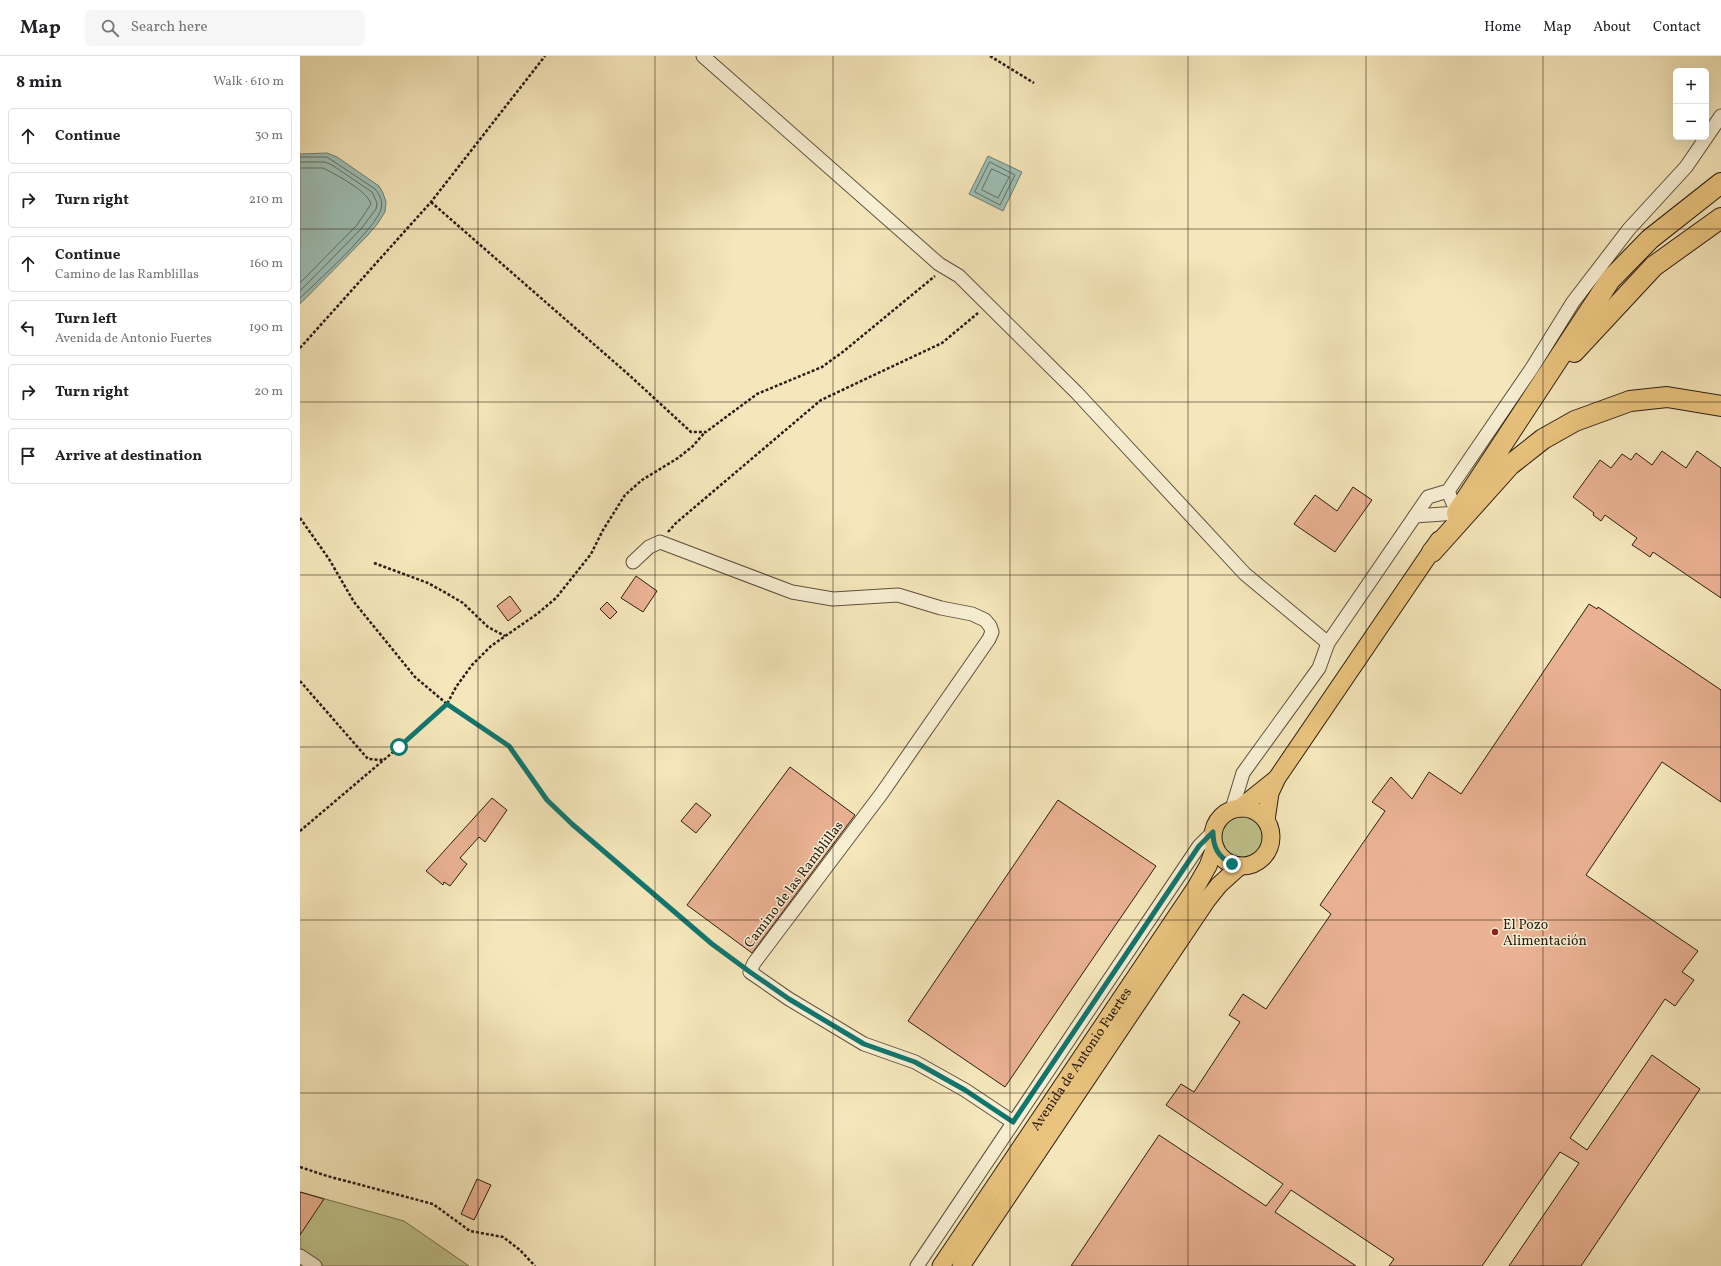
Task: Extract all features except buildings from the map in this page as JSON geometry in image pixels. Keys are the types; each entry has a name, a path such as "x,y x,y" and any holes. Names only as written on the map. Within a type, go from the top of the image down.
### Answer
{"highway":[{"path":"1457,513 1526,405 1610,280 1650,238 1721,183"},
{"path":"1577,329 1626,273 1655,247 1707,206 1721,197"},
{"path":"1526,405 1604,317 1654,266 1721,218"},
{"path":"1432,552 1510,464 1542,439 1575,421 1630,401 1667,397 1721,406"}],"main road":[{"path":"1266,820 1270,792 1277,778 1432,552 1457,513"},
{"path":"1236,809 1254,811 1266,820 1270,828 1271,838 1265,855 1258,861 1249,865 1240,866 1225,860 1214,840 1217,822 1223,815 1236,809 1277,778"},
{"name":"Avenida de Antonio Fuertes","path":"941,1266 1196,888 1208,866 1214,840"},
{"name":"Avenida de Antonio Fuertes","path":"961,1266 1207,900 1219,885 1240,866"}],"street":[{"path":"703,56 945,268 959,276 1076,393 1245,574 1328,643"},
{"path":"1236,809 1243,773 1319,668 1328,643 1428,497 1448,491 1532,368 1572,302 1629,229 1686,167 1721,116"},
{"path":"1415,516 1457,513 1448,491"},
{"path":"633,562 649,547 660,542"},
{"name":"Camino de las Ramblillas","path":"660,542 792,592 808,596 833,599 898,594 941,608 972,614 985,620 990,626 992,632 985,645 882,793 754,963 750,972"},
{"name":"Avenida de Antonio Fuertes","path":"917,1266 1199,846 1214,840"},
{"path":"750,972 789,999 864,1044 915,1062 965,1090 1013,1122"},
{"path":"300,1256 315,1266"}],"path":[{"path":"300,348 430,202 544,56"},
{"path":"990,56 1034,82"},
{"path":"430,202 628,374 691,432 706,432"},
{"path":"300,831 447,704 456,687 472,665 491,646 538,614 556,598 591,554 603,530 625,495 642,480 678,458 693,446 706,432 757,394 822,367 844,351 918,288 945,268"},
{"path":"660,542 676,523 821,400 942,343 988,305"},
{"path":"300,518 329,559 354,602 388,646 415,677 447,704 509,746 547,800 572,824 712,944 750,972"},
{"path":"374,563 428,583 446,593 463,603 488,627 505,636"},
{"path":"300,681 368,759 383,760"},
{"path":"300,1167 326,1176 433,1204 470,1231 503,1237 520,1250 535,1266"}],"green space":[{"path":"1237,811 1247,811 1256,815 1264,823 1268,832 1268,842 1264,851 1256,859 1247,863 1237,863 1228,859 1220,851 1216,842 1216,832 1220,823 1228,815"},
{"path":"300,1192 404,1221 469,1266 300,1266"}],"water":[{"path":"327,153 337,157 379,186 386,202 385,212 368,235 300,304 300,154"},
{"path":"988,156 1022,172 1003,211 969,194"}],"place":[{"name":"El Pozo Alimentación","path":"1495,932"}],"route":[{"path":"399,747 447,704 509,746 547,800 572,824 712,944 789,999 864,1044 915,1062 965,1090 1013,1122 1199,846 1213,832 1215,848 1219,855 1232,864"}]}
